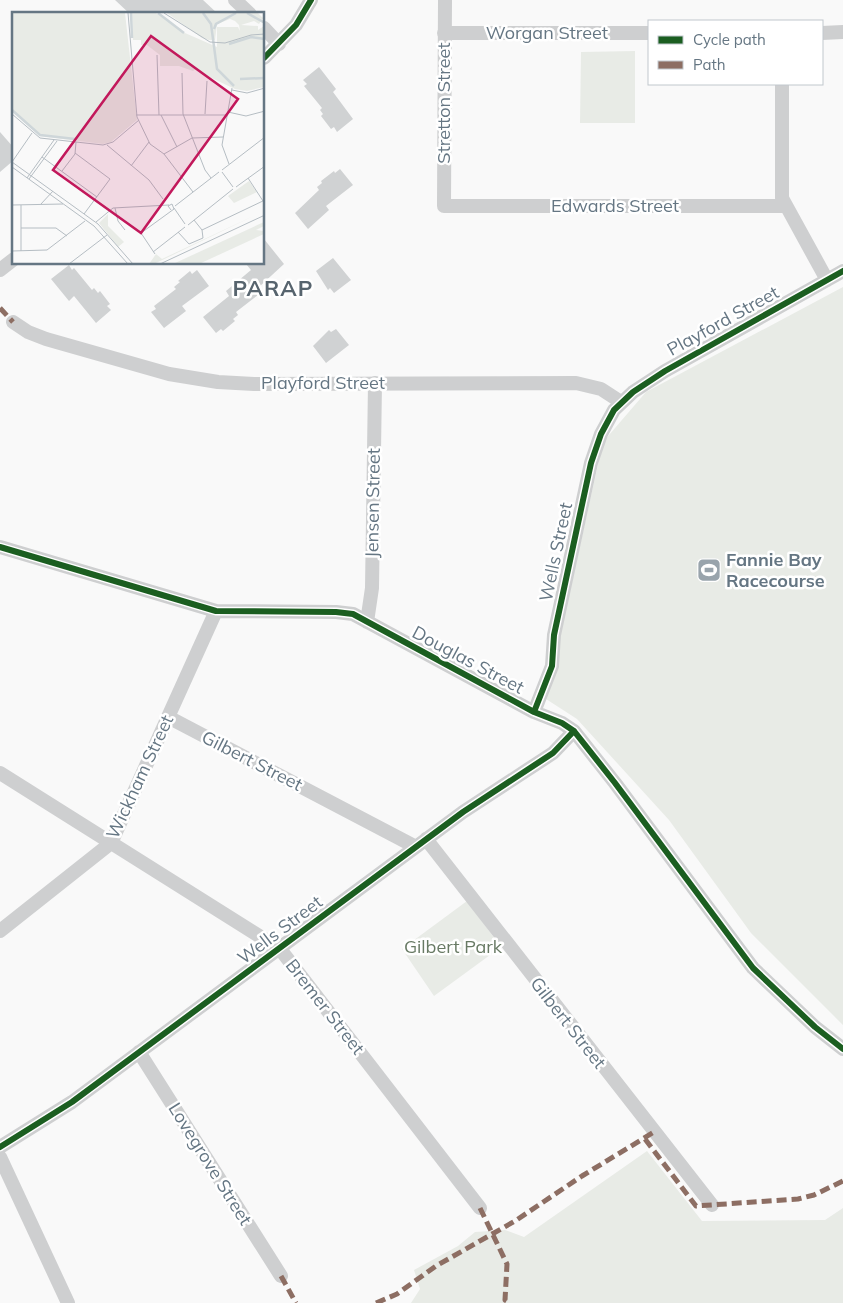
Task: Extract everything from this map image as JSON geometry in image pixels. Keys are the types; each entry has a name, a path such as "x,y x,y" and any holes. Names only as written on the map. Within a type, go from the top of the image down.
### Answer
{"street":[{"path":"235,0 248,12"},
{"path":"265,57 296,25 311,0"},
{"name":"Stretton Street","path":"444,206 445,0"},
{"path":"265,29 279,44"},
{"path":"823,33 843,32"},
{"name":"Worgan Street","path":"444,33 648,33"},
{"path":"782,85 780,190 784,206 827,280"},
{"name":"Edwards Street","path":"444,206 784,206"},
{"path":"0,270 12,261"},
{"name":"Playford Street","path":"13,322 28,332 46,339 168,374 218,382 254,384 576,383 601,389 620,402 665,371 843,270"},
{"name":"Jensen Street","path":"367,622 372,588 375,383"},
{"name":"Wells Street","path":"534,712 552,666 554,635 591,462 601,434 620,402"},
{"name":"Douglas Street","path":"0,547 216,611 346,612 534,712 562,723 574,732 615,783 753,968 814,1027 843,1049"},
{"name":"Wickham Street","path":"0,931 111,843 216,611"},
{"name":"Gilbert Street","path":"168,717 421,843 712,1205"},
{"name":"Wells Street","path":"0,1147 72,1102 483,798 538,764 574,732"},
{"name":"Bremer Street","path":"0,773 280,949 480,1208"},
{"name":"Lovegrove Street","path":"139,1052 281,1276"},
{"path":"0,1157 4,1173 68,1303"}],"green space":[{"path":"635,51 635,123 580,123 581,52"},
{"name":"Fannie Bay Racecourse","path":"843,287 843,1025 751,933 669,820 577,719 546,699 603,442 646,392"},
{"name":"Gilbert Park","path":"467,901 501,947 434,996 402,949"},
{"path":"647,1151 702,1221 825,1220 843,1208 843,1303 411,1303 420,1289 414,1270 458,1246 475,1232 505,1230 524,1237"}],"building":[{"path":"115,0 203,0 216,12 128,12"},
{"path":"319,67 336,89 333,92 353,119 337,132 334,127 331,129 321,116 323,114 320,110 322,108 304,86 307,84 303,80"},
{"path":"0,132 12,146 12,162 0,172"},
{"path":"340,169 353,185 326,206 329,210 308,229 295,213 319,190 317,187 322,183 321,181 334,171 335,173"},
{"path":"265,240 284,264 259,287 261,289 256,293 258,295 236,312 238,315 233,319 235,321 223,331 221,329 216,333 203,317 229,296 226,291 251,270 247,265 265,265"},
{"path":"333,258 351,280 334,293 330,288 328,290 316,271"},
{"path":"69,265 72,270 74,268 92,290 94,288 98,293 100,291 110,304 107,306 111,310 96,323 74,296 69,301 51,279"},
{"path":"197,270 209,286 182,306 186,311 164,328 151,312 156,309 154,306 176,289 174,287 180,282 178,281 190,271 192,274"},
{"path":"336,329 349,345 326,363 313,346 329,330 331,332"}],"marked path":[{"path":"0,308 13,322"},
{"path":"376,1303 397,1294 436,1266 515,1221 582,1176 654,1132"},
{"path":"645,1139 696,1206 798,1199 814,1195 843,1181"},
{"path":"480,1208 507,1264 505,1300 510,1303"},
{"path":"281,1276 296,1303"}],"cycle path":[{"path":"265,57 296,25 311,0"},
{"path":"534,712 552,666 554,635 591,463 601,434 614,410 633,392 665,371 843,271"},
{"path":"0,547 216,611 336,612 353,614 534,712 562,723 574,731 615,783 753,968 815,1027 843,1049"},
{"path":"0,1147 72,1102 463,812 553,753 574,731"}],"place":[{"name":"Fannie Bay Racecourse","path":"709,570"}],"district":[{"name":"PARAP","path":"273,288"}]}
